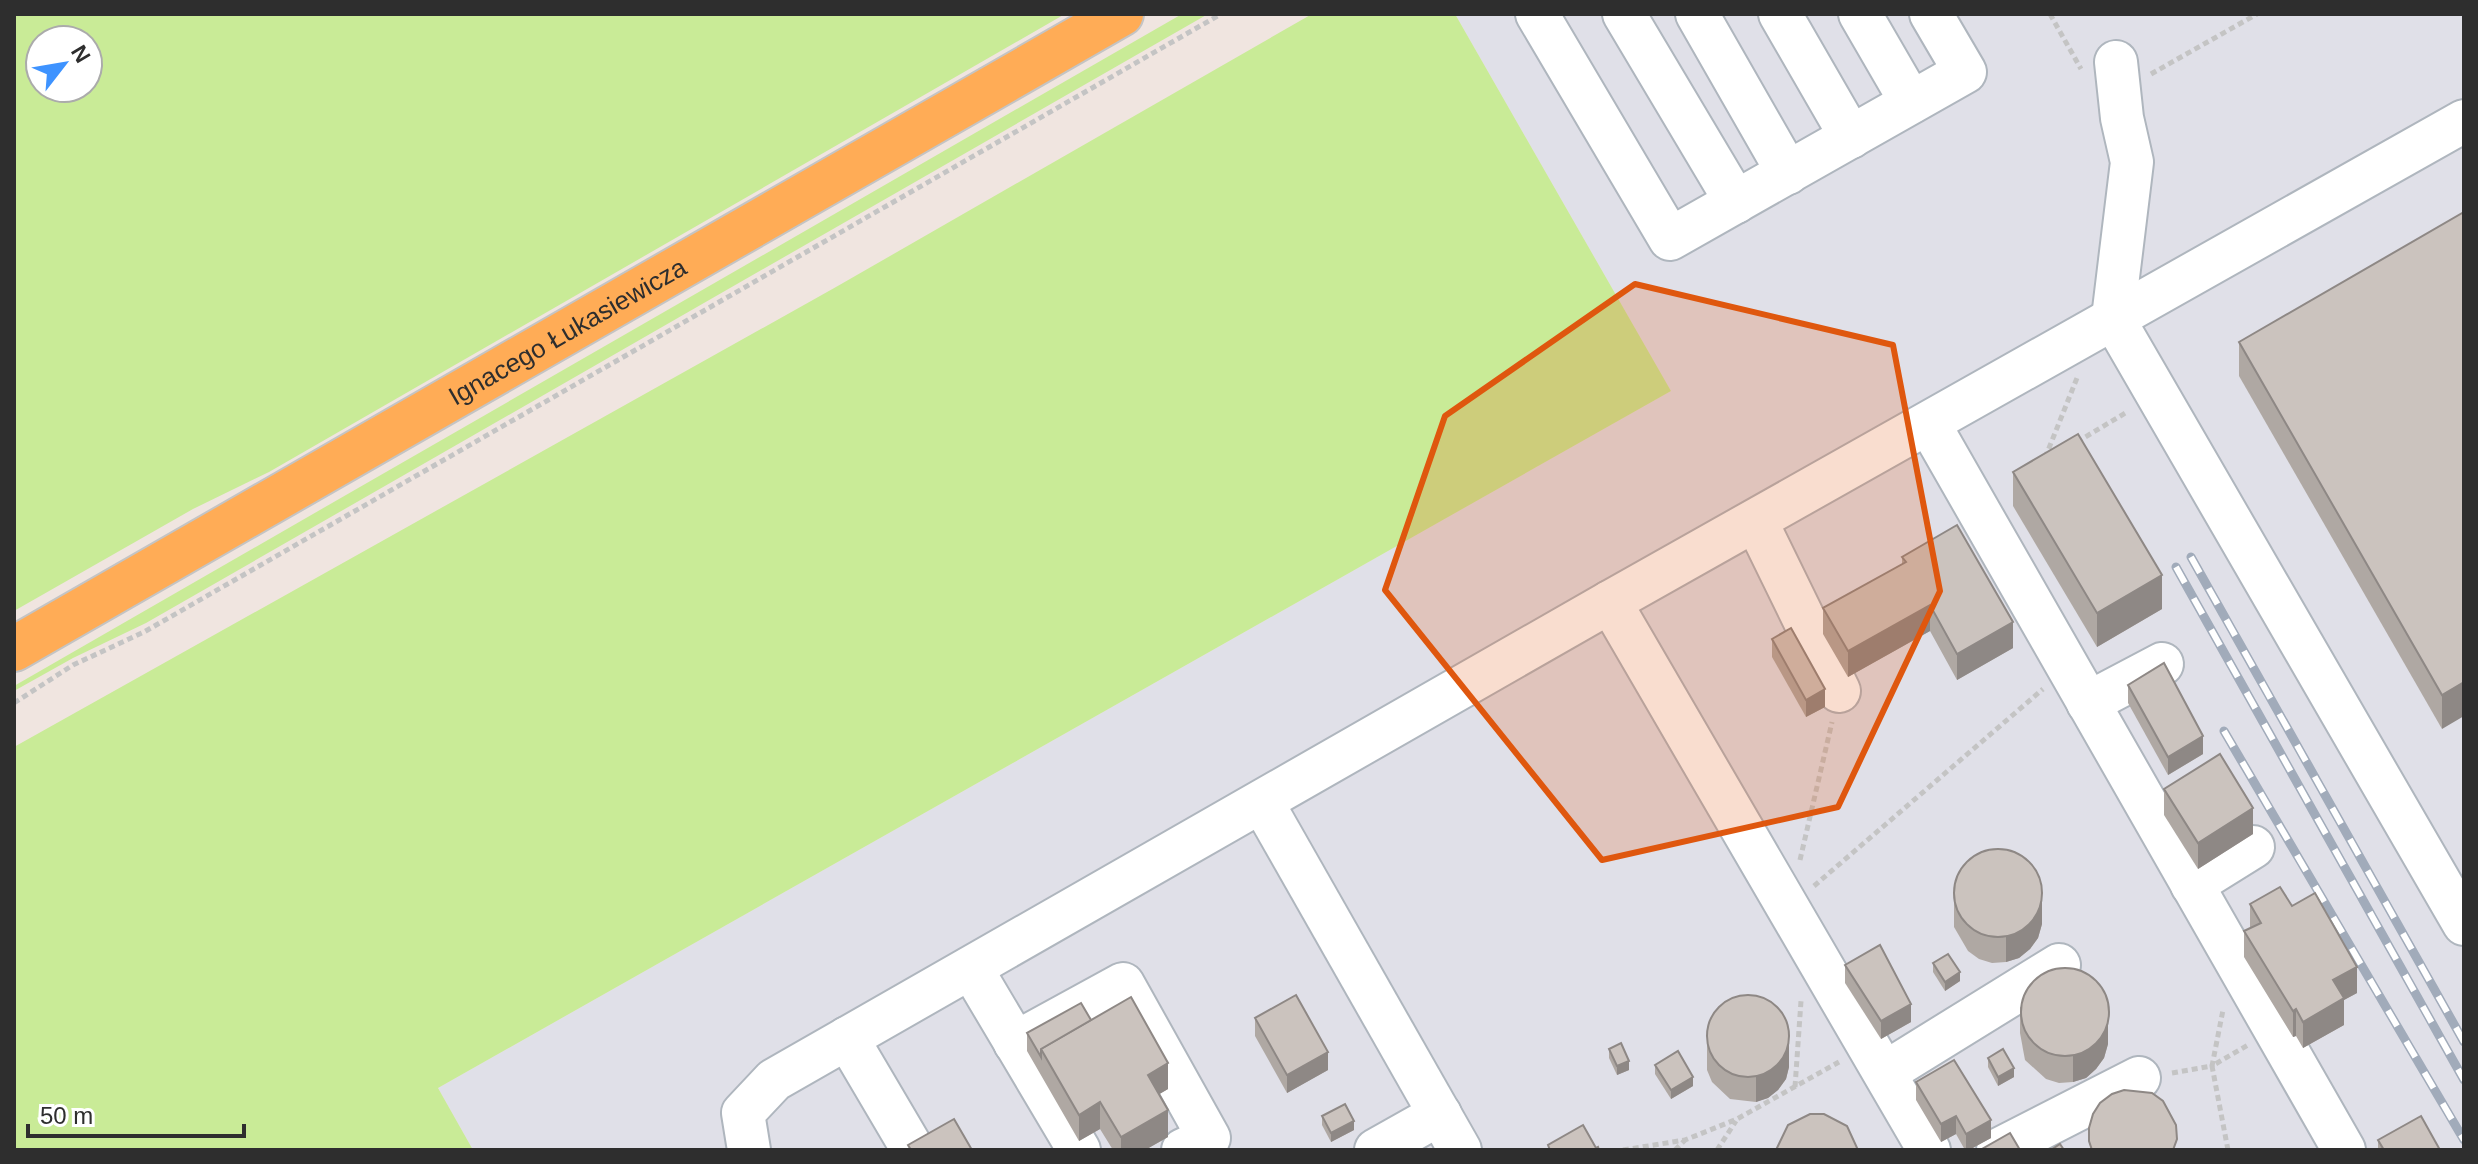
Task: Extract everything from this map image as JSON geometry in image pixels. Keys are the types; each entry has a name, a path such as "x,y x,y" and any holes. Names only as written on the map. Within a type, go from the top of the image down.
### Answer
{"main road":[{"name":"Ignacego Łukasiewicza","path":"14,649 1112,16"}],"lane":[{"path":"1537,14 1670,239 1965,72 1931,14"},
{"path":"1624,14 1736,202"},
{"path":"1697,14 1788,173"},
{"path":"1780,14 1851,137"},
{"path":"1860,14 1911,102"},
{"path":"2116,62 2122,118 2132,162 2105,322 2464,924"},
{"path":"749,1150 743,1113 774,1080 1610,602 2464,121"},
{"path":"1929,424 2344,1150"},
{"path":"1756,521 1839,691"},
{"path":"1610,602 1929,1150"},
{"path":"2088,703 2162,664"},
{"path":"1262,802 1460,1150"},
{"path":"2192,885 2253,847"},
{"path":"1878,1058 2059,965"},
{"path":"971,968 1079,1150"},
{"path":"1015,1043 1123,984 1202,1146"},
{"path":"847,1038 913,1150"},
{"path":"1998,1150 2139,1078"},
{"path":"1376,1150 1440,1114"}],"path":[{"path":"14,703 73,665 144,632 1221,14"},
{"path":"2043,464 2105,322"},
{"path":"1789,908 2068,667"},
{"path":"1789,908 1839,691"},
{"path":"2228,1150 2212,1066 2234,958"},
{"path":"1795,1087 1802,996"},
{"path":"2139,1078 2212,1066 2275,1029"},
{"path":"1623,1150 1685,1140 1737,1119 1795,1087 1878,1058"},
{"path":"1717,1150 1737,1119"},
{"path":"1675,1150 1685,1140"}],"highlighted area":[{"path":"1635,284 1893,345 1940,591 1838,807 1602,860 1385,590 1445,416"}],"shaded area":[{"path":"1455,14 2464,14 2464,1150 473,1150 438,1088 1671,391"}],"green space":[{"path":"14,14 1065,14 269,472 193,509 14,611"},
{"path":"1182,14 1208,14 146,623 14,691 14,686"},
{"path":"1312,14 1455,14 1671,391 438,1088 473,1150 14,1150 14,747 836,287"}],"building":[{"path":"2464,212 2464,682 2442,695 2239,342"},
{"path":"2078,434 2162,575 2097,613 2013,472"},
{"path":"1957,525 2013,622 1957,654 1930,605 1848,651 1823,608 1906,562 1902,557"},
{"path":"1791,628 1825,689 1806,700 1772,639"},
{"path":"2164,663 2203,736 2168,757 2128,685"},
{"path":"2220,754 2253,808 2198,843 2164,789"},
{"path":"1998,849 2015,853 2029,862 2038,876 2042,893 2038,910 2029,924 2015,933 1998,937 1981,933 1967,924 1958,910 1954,893 1958,876 1967,862 1981,853"},
{"path":"2280,887 2292,906 2315,893 2357,967 2333,980 2344,998 2303,1022 2296,1009 2293,1011 2244,931 2261,923 2250,904"},
{"path":"1880,945 1911,1004 1881,1021 1845,965"},
{"path":"1948,954 1960,972 1945,982 1933,963"},
{"path":"2065,968 2082,972 2096,981 2105,995 2109,1012 2105,1029 2096,1043 2082,1052 2065,1056 2048,1052 2034,1043 2025,1029 2021,1012 2025,995 2034,981 2048,972"},
{"path":"1296,995 1328,1052 1287,1075 1255,1018"},
{"path":"1748,995 1764,999 1777,1007 1785,1020 1789,1036 1785,1052 1777,1065 1764,1073 1748,1077 1732,1073 1719,1065 1711,1052 1707,1036 1711,1020 1719,1007 1732,999"},
{"path":"1131,997 1168,1063 1148,1075 1168,1110 1121,1137 1100,1102 1079,1115 1041,1049"},
{"path":"1081,1003 1091,1020 1041,1049 1041,1057 1027,1033"},
{"path":"1621,1043 1629,1061 1617,1066 1609,1049"},
{"path":"2003,1049 2014,1068 1998,1077 1988,1058"},
{"path":"1678,1051 1693,1077 1671,1090 1655,1065"},
{"path":"1954,1060 1991,1120 1966,1134 1956,1116 1941,1124 1916,1082"},
{"path":"2124,1090 2152,1093 2163,1101 2176,1125 2177,1139 2173,1150 2092,1150 2089,1128 2093,1114 2100,1103"},
{"path":"1345,1104 1354,1121 1331,1133 1322,1116"},
{"path":"1810,1114 1824,1114 1847,1126 1858,1150 1776,1150 1788,1125"},
{"path":"2421,1116 2440,1150 2384,1150 2378,1140"},
{"path":"954,1119 972,1150 911,1150 908,1145"},
{"path":"1583,1125 1599,1150 1550,1150 1548,1145"},
{"path":"2010,1133 2020,1150 1982,1149"}],"railway":[{"path":"2191,557 2464,1042"},
{"path":"2176,567 2464,1080"},
{"path":"2224,731 2464,1140"}]}
